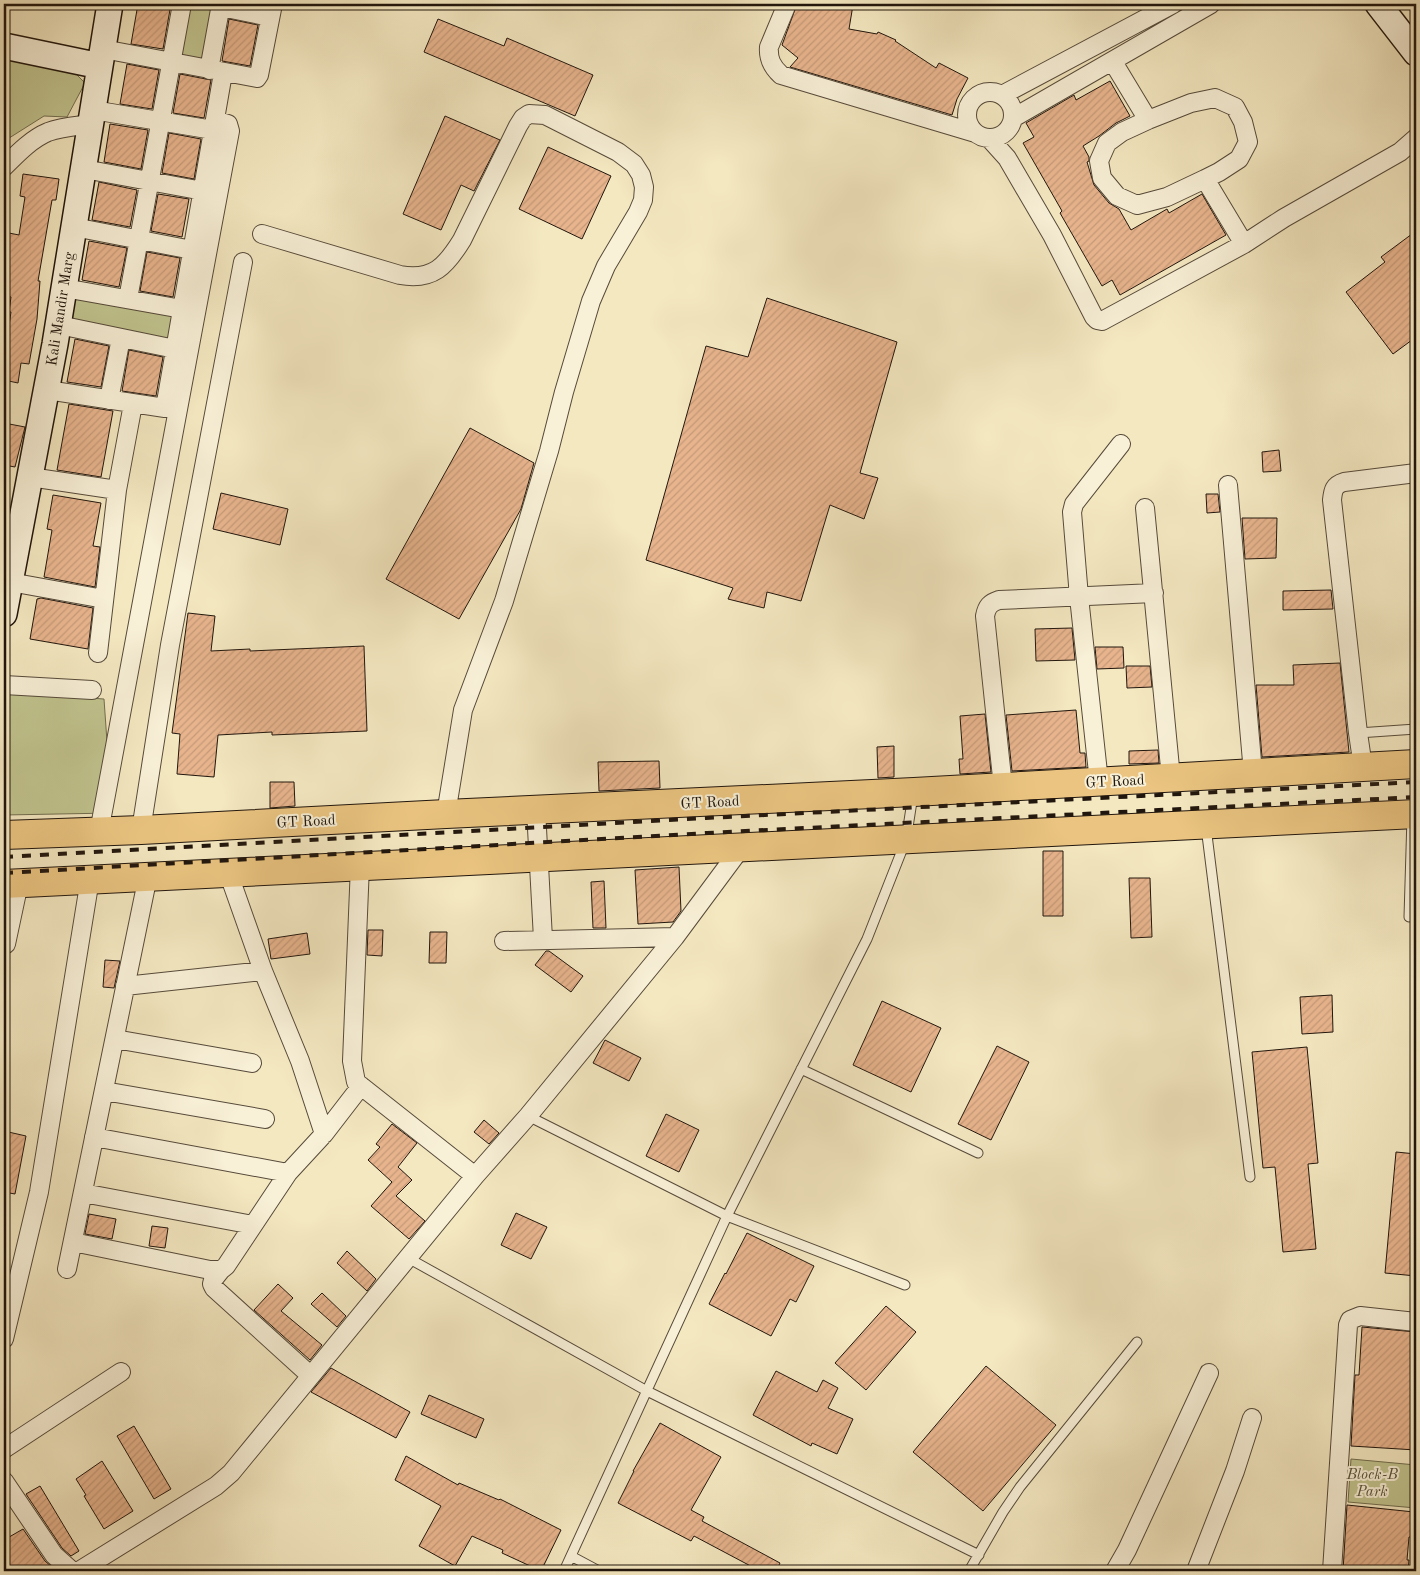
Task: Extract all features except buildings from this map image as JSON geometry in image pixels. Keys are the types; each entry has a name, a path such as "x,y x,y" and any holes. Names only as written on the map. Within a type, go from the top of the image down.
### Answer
{"highway":[{"name":"GT Road","path":"4,835 914,792 1416,764"},
{"path":"11,884 360,865 1414,814"}],"street":[{"name":"Kali Mandir Marg","path":"4,614 9,573 30,477 58,325 110,4"},
{"path":"128,299 182,4"},
{"path":"787,4 769,47 773,67 781,75 982,136 1004,134 1009,129 1013,118 1012,106 1008,100 995,92 979,94 968,105 966,112 967,120 982,136 1007,158 1052,235 1097,320 1108,320 1244,244 1284,218 1400,152 1416,138"},
{"path":"1002,95 1173,4"},
{"path":"1013,118 1211,4"},
{"path":"1378,4 1414,40"},
{"path":"1399,4 1414,40"},
{"path":"4,46 102,57 170,62 216,71 257,78 272,10 221,6 216,71 214,125 164,408 46,390"},
{"path":"1113,62 1148,120"},
{"path":"1215,98 1235,107 1243,122 1248,142 1239,159 1219,172 1167,196 1137,205 1117,196 1102,178 1099,161 1107,143 1122,132 1148,120 1191,103 1215,98"},
{"path":"262,234 400,275 418,276 436,271 452,257 518,126 530,114 545,115 618,152 634,164 641,175 644,187 643,200 606,266 591,301 549,452 504,601 463,710 446,814"},
{"path":"4,167 47,132 64,128 92,117 214,125 228,124 230,131 99,832"},
{"path":"84,169 203,191"},
{"path":"1205,179 1244,244"},
{"path":"74,227 192,250"},
{"path":"141,830 170,645 243,262"},
{"path":"64,288 182,309"},
{"path":"58,325 175,349"},
{"path":"109,400 121,338"},
{"path":"98,653 117,490 133,404"},
{"path":"1099,782 1072,522 1074,504 1121,444"},
{"path":"1363,767 1332,500 1333,490 1337,484 1344,482 1416,473"},
{"path":"30,477 117,490"},
{"path":"1228,485 1253,773"},
{"path":"1145,508 1171,778"},
{"path":"9,573 104,599"},
{"path":"1004,787 985,616 987,608 992,602 999,600 1154,593"},
{"path":"4,685 92,690"},
{"path":"536,810 543,939"},
{"path":"79,1571 216,1486 231,1473 475,1176 528,1116 675,937 740,848"},
{"path":"360,865 352,1061 356,1082 475,1176"},
{"path":"228,872 263,971 300,1061 324,1134"},
{"path":"67,1269 148,876"},
{"path":"4,1339 40,1192 90,879"},
{"path":"5,949 11,884"},
{"path":"504,941 675,937"},
{"path":"126,986 263,971"},
{"path":"115,1038 252,1063"},
{"path":"311,1376 214,1288 212,1284 288,1173 324,1134 361,1086"},
{"path":"104,1091 265,1119"},
{"path":"94,1137 288,1173"},
{"path":"83,1193 253,1225"},
{"path":"73,1242 210,1270 221,1270"},
{"path":"1332,1571 1348,1325 1350,1320 1360,1316 1416,1322"},
{"path":"4,1449 121,1372"},
{"path":"1115,1571 1127,1550 1209,1373"},
{"path":"1196,1571 1235,1471 1252,1418"},
{"path":"4,1481 54,1555 72,1571"}],"lane":[{"path":"1358,733 1416,729"},
{"path":"564,1571 726,1216 867,939 906,840 914,792"},
{"path":"1409,917 1414,814"},
{"path":"1206,825 1250,1176"},
{"path":"801,1069 978,1153"},
{"path":"528,1116 726,1216 905,1285"},
{"path":"408,1258 646,1391 979,1555"},
{"path":"969,1571 1003,1512 1020,1487 1136,1342"},
{"path":"571,1556 599,1571"}],"green space":[{"path":"189,4 216,4 205,62 178,57"},
{"path":"4,55 72,70 85,83 67,117 44,116 6,140 4,138"},
{"path":"66,290 174,309 167,345 61,323"},
{"path":"4,692 104,699 112,813 4,815"},
{"name":"Block-B Park","path":"1351,1459 1416,1465 1416,1508 1348,1502"}],"railway":[{"path":"4,857 706,818 1416,782"},
{"path":"4,873 707,833 1416,797"}]}
